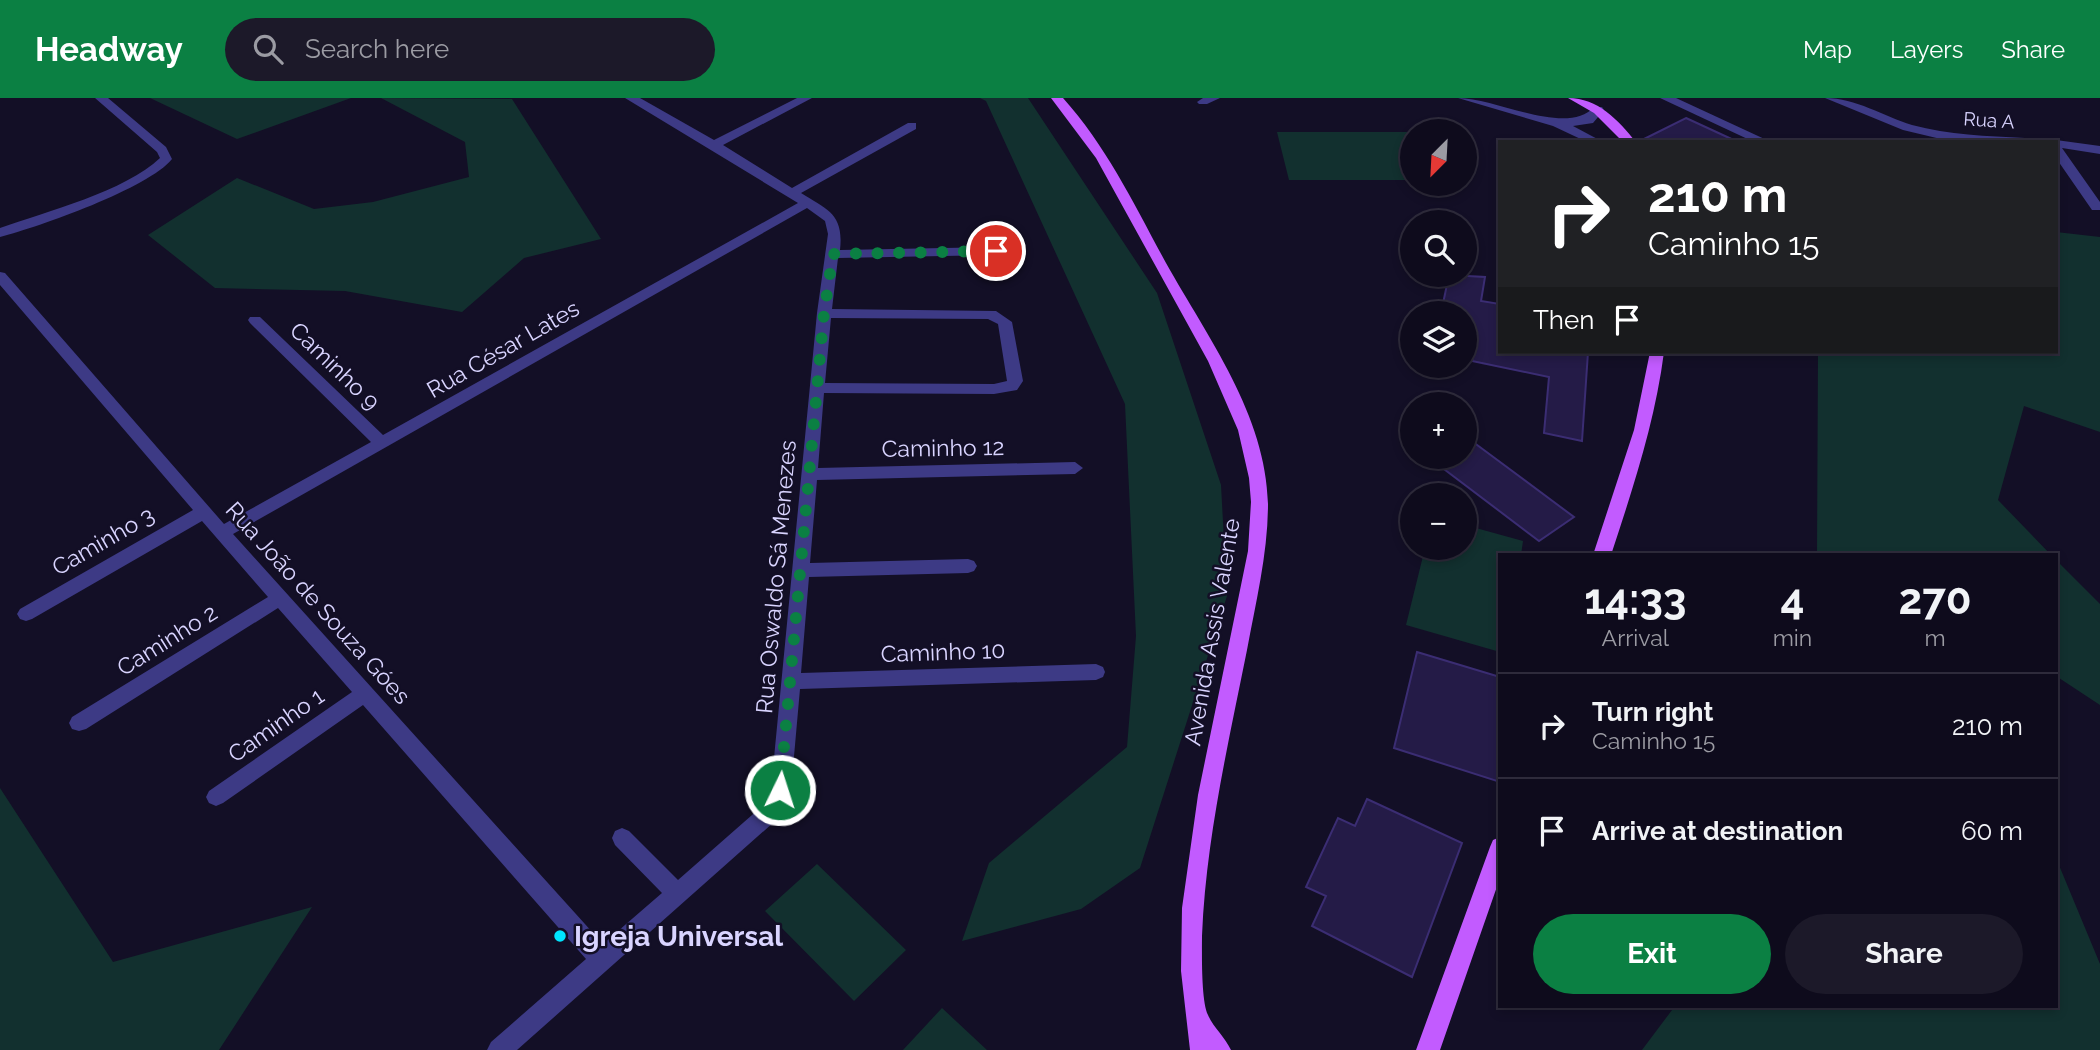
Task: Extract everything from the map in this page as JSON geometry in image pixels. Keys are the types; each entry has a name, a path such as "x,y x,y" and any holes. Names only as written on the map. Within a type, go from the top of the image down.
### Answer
{"main road":[{"name":"Avenida Assis Valente","path":"1057,98 1086,134 1211,356 1240,414 1253,454 1258,484 1260,510 1254,569 1205,823 1196,886 1191,945 1195,1015 1202,1050"},
{"path":"1574,98 1598,110 1628,140"},
{"path":"1603,553 1643,431 1653,388 1657,354"},
{"path":"1428,1050 1498,853"},
{"path":"1195,1015 1219,1050"}],"street":[{"path":"0,233 118,188 162,167 166,159 163,150 101,98"},
{"path":"714,145 806,98"},
{"path":"1464,98 1557,123 1593,140"},
{"path":"1666,98 1760,140"},
{"name":"Rua A","path":"1831,98 1942,139 1970,140"},
{"name":"Rua Oswaldo Sá Menezes","path":"499,1050 767,815 780,790 824,313 835,234 831,219 646,101"},
{"path":"1557,123 1583,122 1592,118 1598,110"},
{"name":"Rua César Lates","path":"222,533 383,444 797,199 912,125"},
{"path":"2058,147 2100,150"},
{"path":"2058,150 2096,207"},
{"path":"833,254 996,251"},
{"name":"Rua João de Souza Góes","path":"0,276 203,512 602,960"},
{"path":"817,388 1004,388 1012,386 1015,381 1005,322 991,314 824,313"},
{"name":"Caminho 9","path":"255,320 383,444"},
{"name":"Caminho 12","path":"811,474 1075,468"},
{"name":"Caminho 3","path":"26,614 203,512"},
{"path":"801,570 968,566"},
{"name":"Caminho 2","path":"79,723 280,598"},
{"name":"Caminho 10","path":"792,681 1096,672"},
{"name":"Caminho 1","path":"216,797 365,693"},
{"path":"622,838 677,894"}],"green space":[{"path":"150,98 351,98 237,139"},
{"path":"381,98 512,99 601,239 524,258 462,312 345,291 215,288 148,235 237,178 314,209 373,202 469,177 465,142"},
{"path":"980,98 1028,98 1157,293 1221,485 1227,596 1140,868 1081,909 962,941 989,863 1127,747 1136,636 1125,404 986,101"},
{"path":"1277,132 1400,132 1400,180 1289,180"},
{"path":"2058,232 2100,237 2100,432 2024,406 1998,500 2049,553 1817,553 1818,354 2058,354"},
{"path":"1477,528 1523,541 1521,553 1498,553 1498,651 1406,625 1422,560 1477,560"},
{"path":"2058,562 2100,604 2100,705 2058,677"},
{"path":"0,788 113,962 312,907 219,1050 0,1050"},
{"path":"2058,863 2100,964 2100,1050 1642,1050 1674,1008 2058,1008"},
{"path":"817,864 906,950 854,1001 765,911"},
{"path":"942,1008 987,1050 903,1050"}],"building":[{"path":"1686,118 1734,140 1642,140"},
{"path":"1477,277 1485,277 1481,301 1498,304 1498,354 1588,354 1582,441 1544,433 1549,377 1477,362 1477,301 1444,301 1446,287 1477,287"},
{"path":"1477,445 1574,517 1539,541 1477,494 1477,483 1462,483 1444,469 1477,469"},
{"path":"1417,652 1498,676 1498,781 1394,748"},
{"path":"1367,799 1462,843 1412,977 1312,926 1326,896 1306,887 1338,818 1355,826"}],"place":[{"name":"Igreja Universal","path":"560,936"}],"route":[{"path":"780,790 824,313 833,254 996,251"}]}
